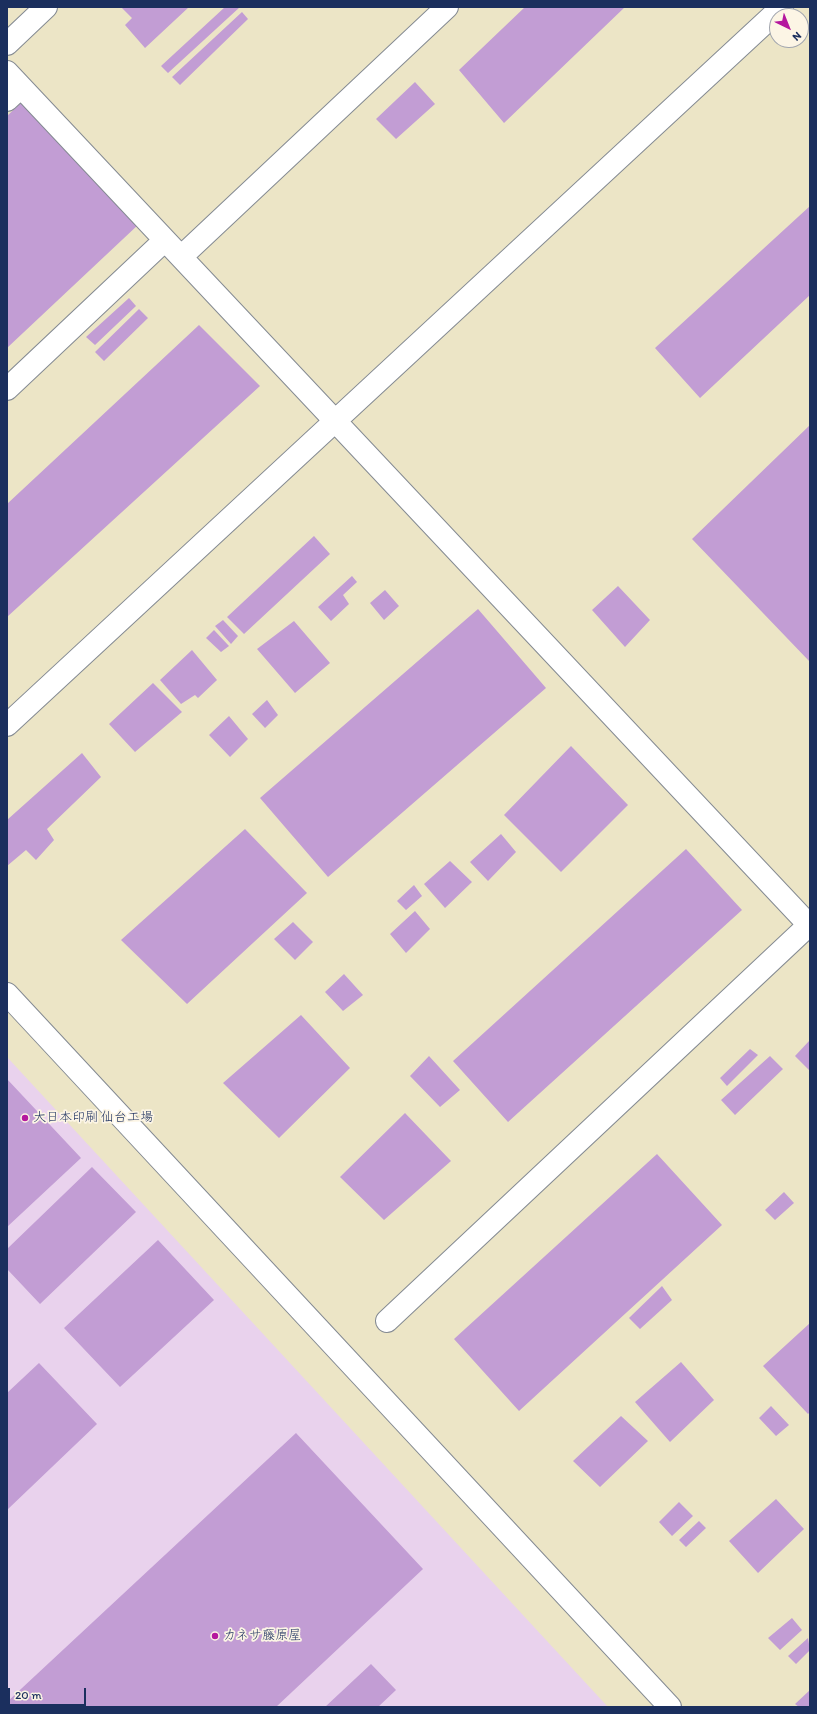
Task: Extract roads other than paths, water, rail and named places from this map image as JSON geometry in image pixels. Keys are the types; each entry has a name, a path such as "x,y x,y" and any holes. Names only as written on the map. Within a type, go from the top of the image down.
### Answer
{"street":[{"path":"7,44 46,7"},
{"path":"181,257 447,7"},
{"path":"7,725 782,7"},
{"path":"12,86 165,240 810,925 387,1321"},
{"path":"7,389 165,240"},
{"path":"7,994 670,1707"}],"place":[{"name":"大日本印刷 仙台工場","path":"25,1118"},
{"name":"カネサ藤原屋","path":"215,1636"}]}
